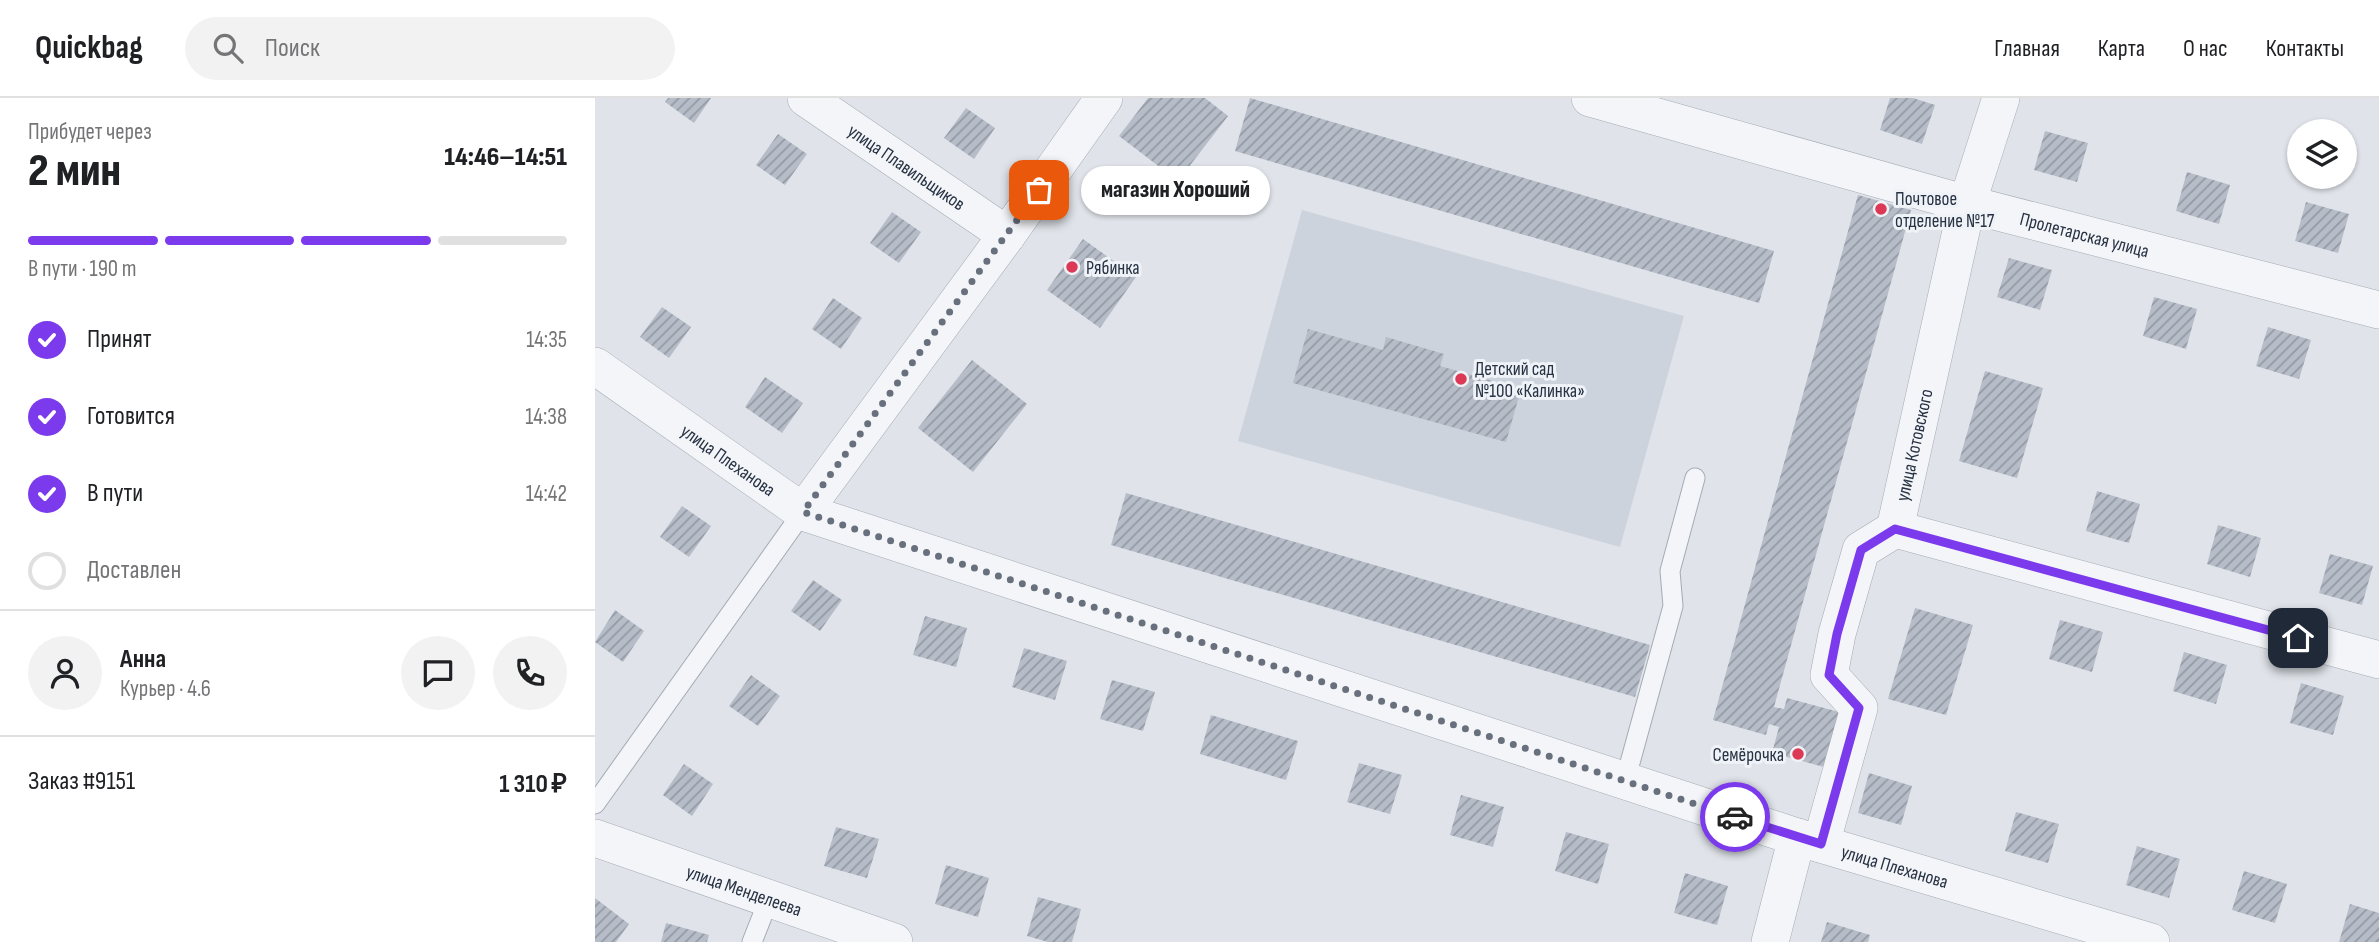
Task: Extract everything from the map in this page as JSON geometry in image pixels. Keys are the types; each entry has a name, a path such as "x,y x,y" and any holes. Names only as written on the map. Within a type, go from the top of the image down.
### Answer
{"street":[{"name":"улица Плавильщиков","path":"806,98 1007,235"},
{"path":"803,512 1007,235 1104,98"},
{"name":"Пролетарская улица","path":"1590,98 1967,204 2379,310"},
{"name":"улица Котовского","path":"1770,942 1859,708 1829,675 1837,634 1861,550 1895,529 1967,204 2001,98"},
{"name":"улица Плеханова","path":"595,366 803,512 1809,840 2151,942"},
{"path":"1895,529 2379,660"},
{"name":"улица Менделеева","path":"595,838 894,942"}],"lane":[{"path":"1625,781 1673,606 1670,571 1695,478"},
{"path":"595,804 803,512"},
{"path":"752,942 769,899"}],"shaded area":[{"name":"Детский сад №100 «Калинка»","path":"1302,210 1684,316 1620,547 1238,441"}],"building":[{"path":"668,98 711,98 694,123 665,102"},
{"path":"1148,98 1205,98 1228,116 1178,181 1119,136"},
{"path":"1250,98 1774,251 1759,303 1235,151"},
{"path":"1890,98 1913,98 1935,105 1922,144 1880,130"},
{"path":"966,108 995,128 974,159 944,138"},
{"path":"2045,131 2088,143 2077,182 2034,170"},
{"path":"778,134 807,154 785,185 756,165"},
{"path":"2187,172 2230,185 2219,224 2176,211"},
{"path":"1858,195 1911,210 1774,707 1784,709 1787,698 1839,712 1824,767 1772,753 1779,727 1769,724 1766,735 1713,720"},
{"path":"2306,202 2349,214 2338,253 2295,241"},
{"path":"892,212 921,232 899,263 870,243"},
{"path":"1083,239 1136,277 1100,328 1047,290"},
{"path":"2009,258 2052,270 2040,310 1997,297"},
{"path":"2154,297 2197,309 2186,349 2143,336"},
{"path":"833,298 862,318 841,349 812,329"},
{"path":"662,307 691,327 669,358 640,337"},
{"path":"2268,327 2311,340 2299,379 2256,366"},
{"path":"1308,329 1383,350 1386,337 1444,354 1440,366 1521,389 1506,442 1293,383"},
{"path":"972,360 1027,404 973,472 918,428"},
{"path":"1985,371 2043,388 2017,478 1959,461"},
{"path":"765,377 803,403 782,433 745,407"},
{"path":"2097,491 2140,504 2129,543 2086,531"},
{"path":"1126,493 1650,645 1635,697 1111,545"},
{"path":"682,506 711,526 689,557 660,537"},
{"path":"2218,525 2261,538 2250,577 2207,564"},
{"path":"2330,554 2373,566 2362,605 2319,593"},
{"path":"813,580 842,600 820,631 791,611"},
{"path":"1915,608 1973,625 1946,715 1888,699"},
{"path":"615,610 644,631 623,662 595,642"},
{"path":"925,616 967,628 956,667 913,655"},
{"path":"2060,620 2103,632 2092,672 2049,659"},
{"path":"1024,648 1067,661 1055,700 1012,687"},
{"path":"2184,652 2227,665 2216,704 2173,691"},
{"path":"751,675 780,696 758,726 729,706"},
{"path":"1112,680 1155,692 1143,731 1100,719"},
{"path":"2301,683 2344,696 2333,735 2290,723"},
{"path":"1211,715 1298,741 1286,780 1200,754"},
{"path":"1359,763 1402,775 1390,814 1347,802"},
{"path":"684,764 713,784 692,816 663,795"},
{"path":"1869,773 1912,786 1901,825 1858,813"},
{"path":"1461,795 1504,807 1493,847 1450,835"},
{"path":"2016,812 2059,824 2048,863 2005,851"},
{"path":"836,827 879,839 867,878 824,866"},
{"path":"1566,832 1609,844 1598,884 1555,871"},
{"path":"2137,846 2180,859 2169,898 2126,885"},
{"path":"946,865 989,878 978,917 935,904"},
{"path":"2244,871 2287,884 2275,923 2232,910"},
{"path":"1685,873 1728,886 1717,925 1674,913"},
{"path":"1038,897 1081,909 1072,942 1048,942 1027,936"},
{"path":"595,898 629,924 616,942 595,942"},
{"path":"2350,904 2379,913 2379,942 2339,942"},
{"path":"1827,922 1870,935 1868,942 1821,942"},
{"path":"666,923 709,935 707,942 661,942"}],"way so far":[{"path":"1039,190 803,512 1735,817"}],"place":[{"name":"магазин Хороший","path":"1039,190"},
{"name":"Почтовое отделение №17","path":"1881,209"},
{"name":"Рябинка","path":"1072,267"},
{"name":"Детский сад №100 «Калинка»","path":"1461,379"},
{"name":"Семёрочка","path":"1798,754"}],"route":[{"path":"1735,817 1821,844 1859,708 1829,675 1837,634 1861,550 1895,529 2298,638"}]}
